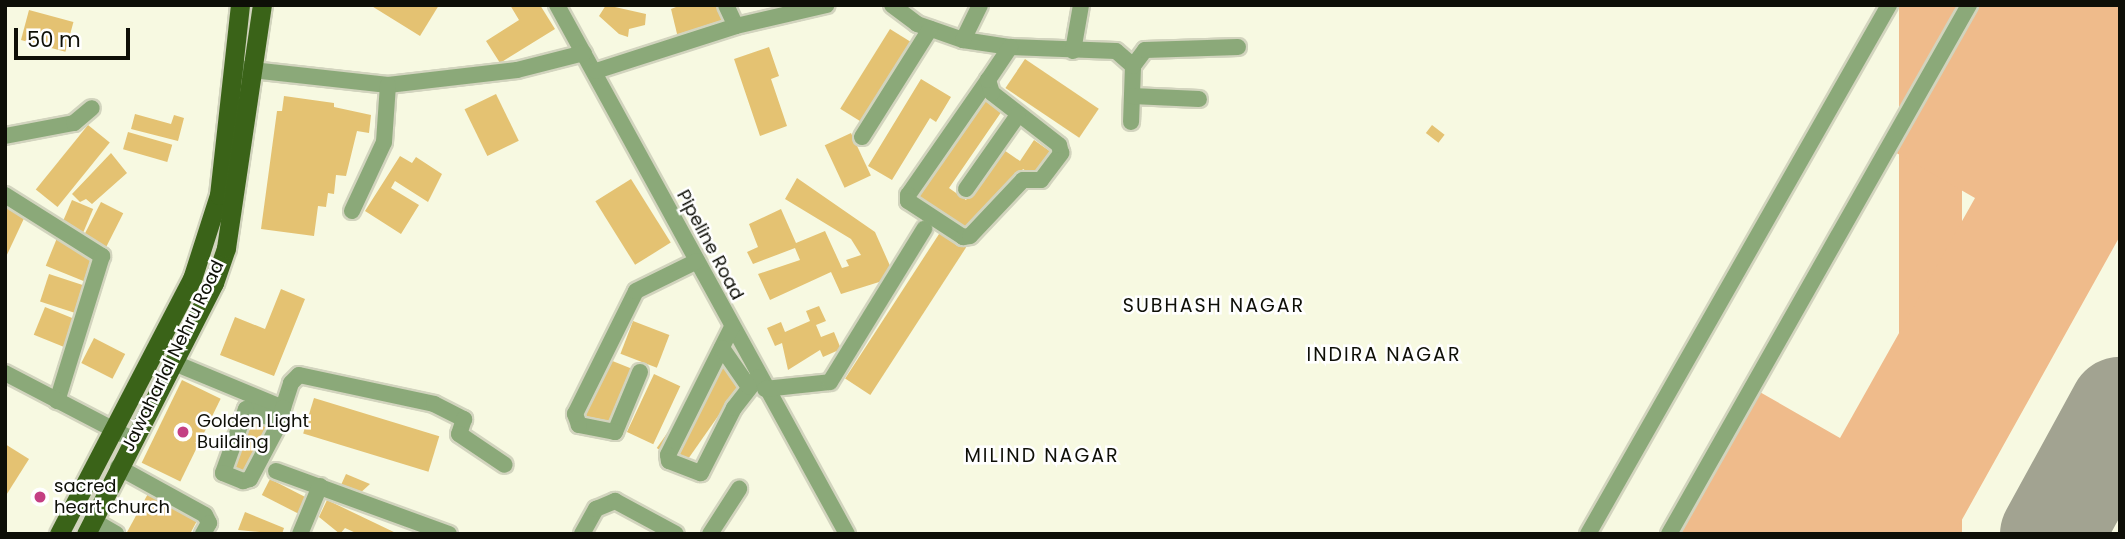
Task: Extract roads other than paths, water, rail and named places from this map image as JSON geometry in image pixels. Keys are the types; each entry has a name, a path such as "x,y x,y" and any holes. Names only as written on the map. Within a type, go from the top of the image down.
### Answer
{"main road":[{"name":"Jawaharlal Nehru Road","path":"60,534 111,430 192,279 219,195 240,5"},
{"name":"Jawaharlal Nehru Road","path":"89,527 214,283 226,248 262,5"}],"street":[{"path":"726,5 736,26"},
{"path":"596,71 736,26 827,5"},
{"path":"892,5 930,29 963,40 1010,47 1116,51 1133,66"},
{"path":"963,40 980,5"},
{"path":"1073,51 1081,5"},
{"path":"1588,534 1889,5"},
{"path":"1669,534 1969,5"},
{"name":"Pipeline Road","path":"559,6 732,327 754,379 847,534"},
{"path":"862,137 930,29"},
{"path":"988,80 992,93 1059,145 1061,153 1041,180 1023,180 970,236 963,237 908,201 988,80 1010,47"},
{"path":"1131,122 1133,66 1145,50 1238,47"},
{"path":"233,68 388,85 517,70 584,53"},
{"path":"352,211 384,142 388,85"},
{"path":"1132,96 1199,99"},
{"path":"5,136 74,123 92,108"},
{"path":"966,189 1018,115"},
{"path":"5,195 102,256 57,401"},
{"path":"722,348 754,379 830,382 924,229"},
{"path":"640,372 615,432 579,425 575,414 636,291 697,261"},
{"path":"732,327 668,455 669,461 701,473 754,379"},
{"path":"172,362 281,415 291,383 299,375 434,404 464,419 459,434 505,465"},
{"path":"5,373 132,439"},
{"path":"118,467 205,516 209,523 203,534"},
{"path":"276,471 320,486 423,529 449,534"},
{"path":"300,534 320,486"},
{"path":"710,534 738,489"},
{"path":"582,534 596,509 615,501 676,534"},
{"path":"89,527 116,534"}],"place":[{"name":"Golden Light Building","path":"183,432"},
{"name":"sacred heart church","path":"40,497"}],"district":[{"name":"SUBHASH NAGAR","path":"1214,306"},
{"name":"INDIRA NAGAR","path":"1384,355"},
{"name":"MILIND NAGAR","path":"1042,456"}]}
